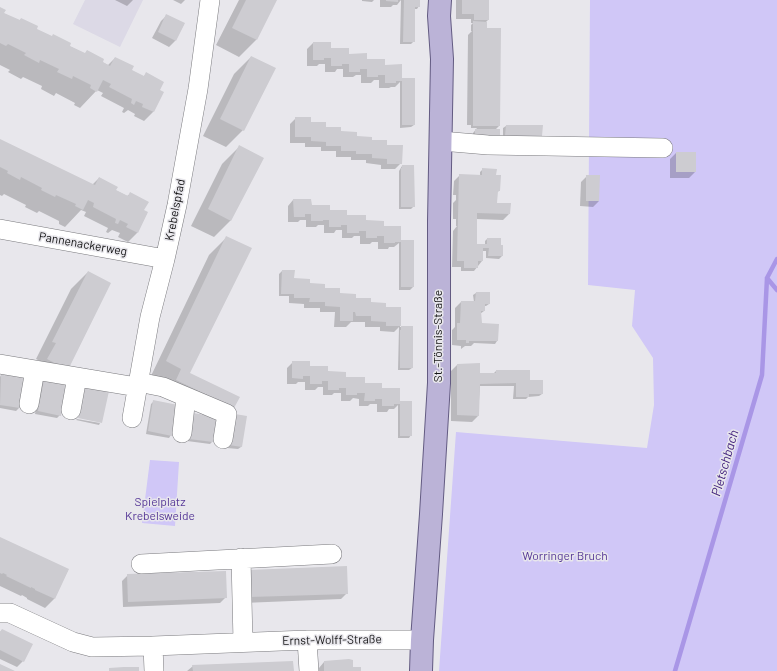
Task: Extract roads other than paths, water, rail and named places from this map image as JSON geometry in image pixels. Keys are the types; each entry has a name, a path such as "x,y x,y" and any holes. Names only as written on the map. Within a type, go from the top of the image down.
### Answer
{"main road":[{"name":"St.-Tönnis-Straße","path":"421,671 439,383 438,303 442,60 439,16 440,0"}],"street":[{"name":"Krebelspfad","path":"132,418 150,317 177,205 196,97 210,0"},
{"path":"440,141 488,145 663,148"},
{"name":"Pannenackerweg","path":"0,229 165,259"},
{"path":"0,364 77,377 163,387 228,414 223,439"},
{"path":"29,404 35,370"},
{"path":"71,410 77,377"},
{"path":"182,433 186,397"},
{"path":"141,564 332,554"},
{"path":"240,558 243,642"},
{"name":"Ernst-Wolff-Straße","path":"0,613 10,613 73,642 92,647 307,640 422,640"},
{"path":"307,640 309,671"},
{"path":"153,646 154,671"}],"waterway":[{"name":"Pletschbach","path":"675,671 762,375 767,278 777,259"},
{"path":"767,278 777,290"}],"park label":[{"name":"Spielplatz Krebelsweide","path":"160,509"},
{"name":"Worringer Bruch","path":"565,556"}]}
